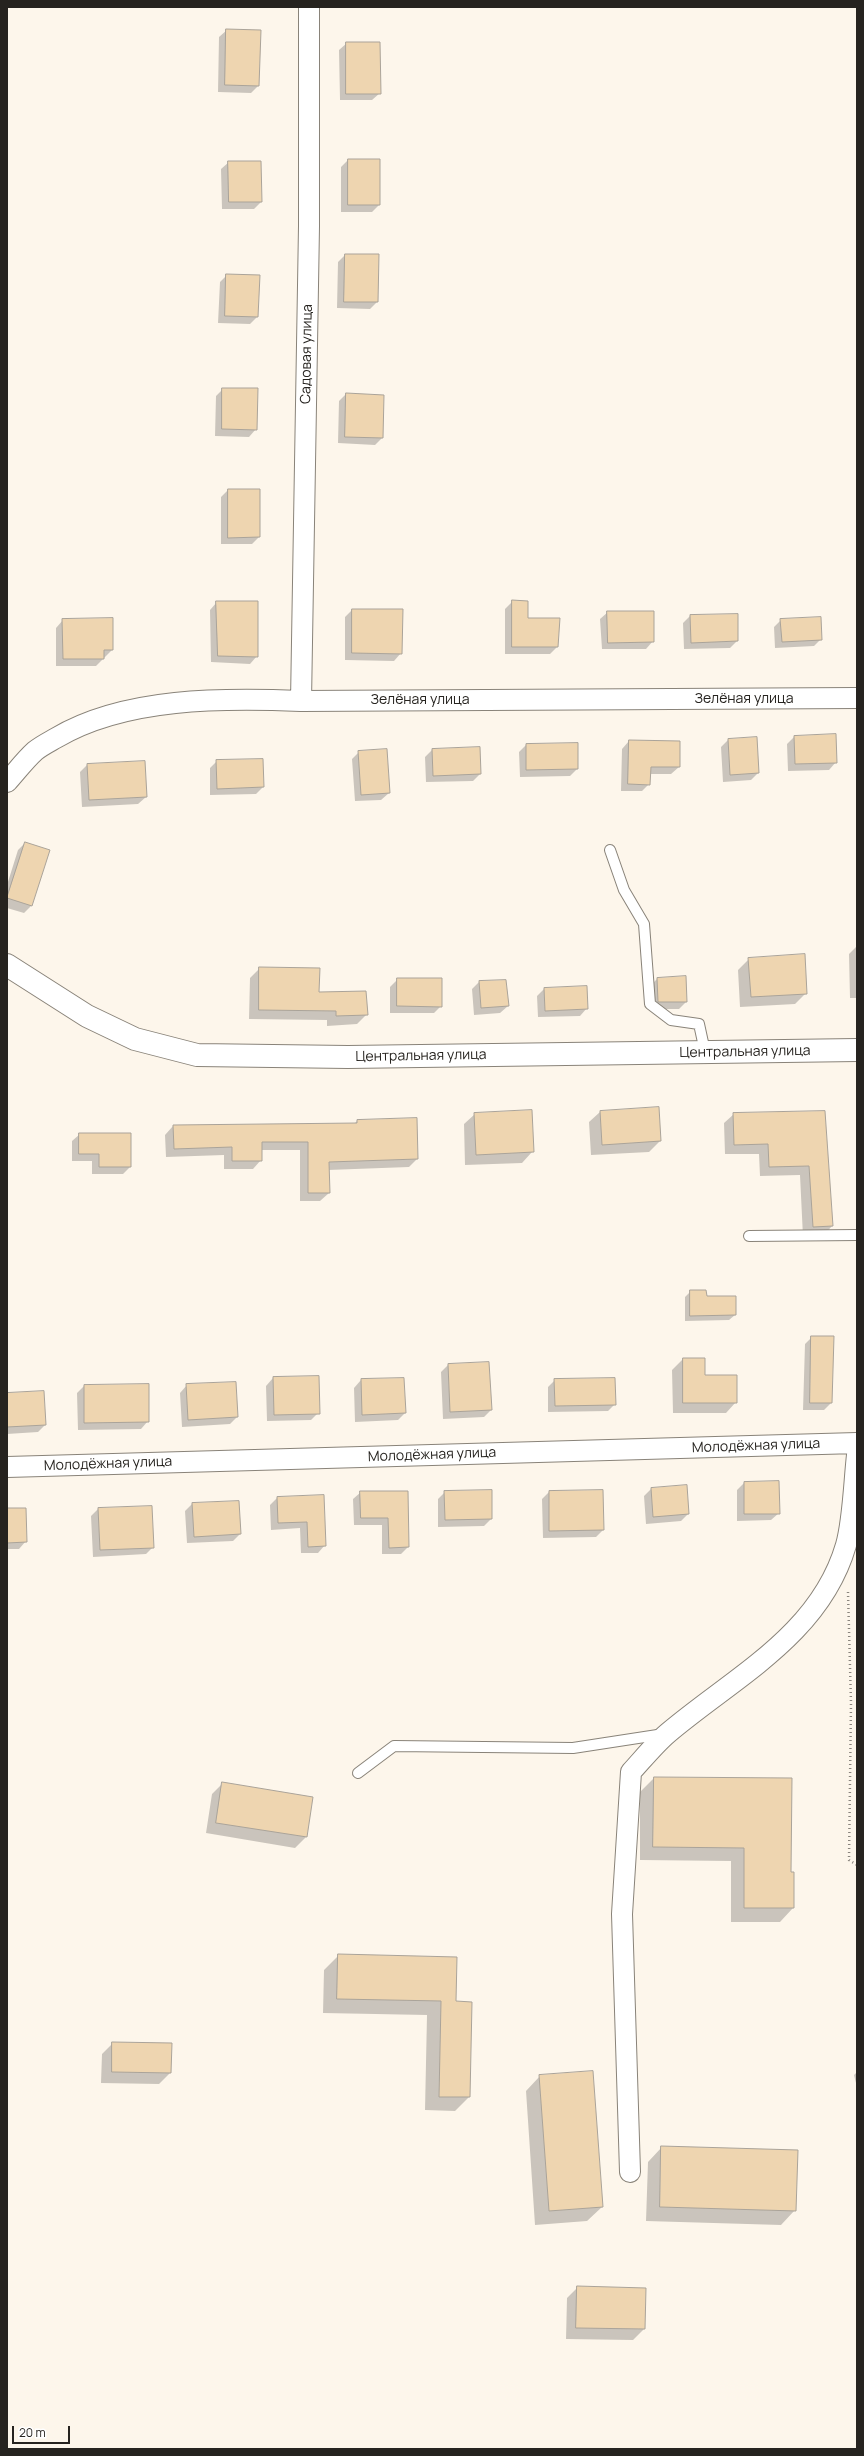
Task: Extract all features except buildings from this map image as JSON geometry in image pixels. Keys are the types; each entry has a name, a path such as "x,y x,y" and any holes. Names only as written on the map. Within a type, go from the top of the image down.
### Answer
{"street":[{"name":"Садовая улица","path":"301,701 309,226 309,7"},
{"name":"Зелёная улица","path":"7,782 36,750 76,726 122,713 182,703 248,699 301,701 857,698"},
{"name":"Центральная улица","path":"7,965 87,1016 135,1039 197,1055 348,1057 857,1050"},
{"name":"Молодёжная улица","path":"7,1467 857,1443"},
{"path":"630,2172 622,1914 631,1772 668,1733 759,1663 782,1643 814,1608 835,1572 846,1544 857,1455"}],"lane":[{"path":"610,850 624,890 644,924 650,1004 671,1020 699,1024 704,1046"},
{"path":"749,1236 857,1235"},
{"path":"358,1773 394,1746 574,1748 668,1733"}],"path":[{"path":"848,1584 851,1702 849,1860 857,1865"}]}
